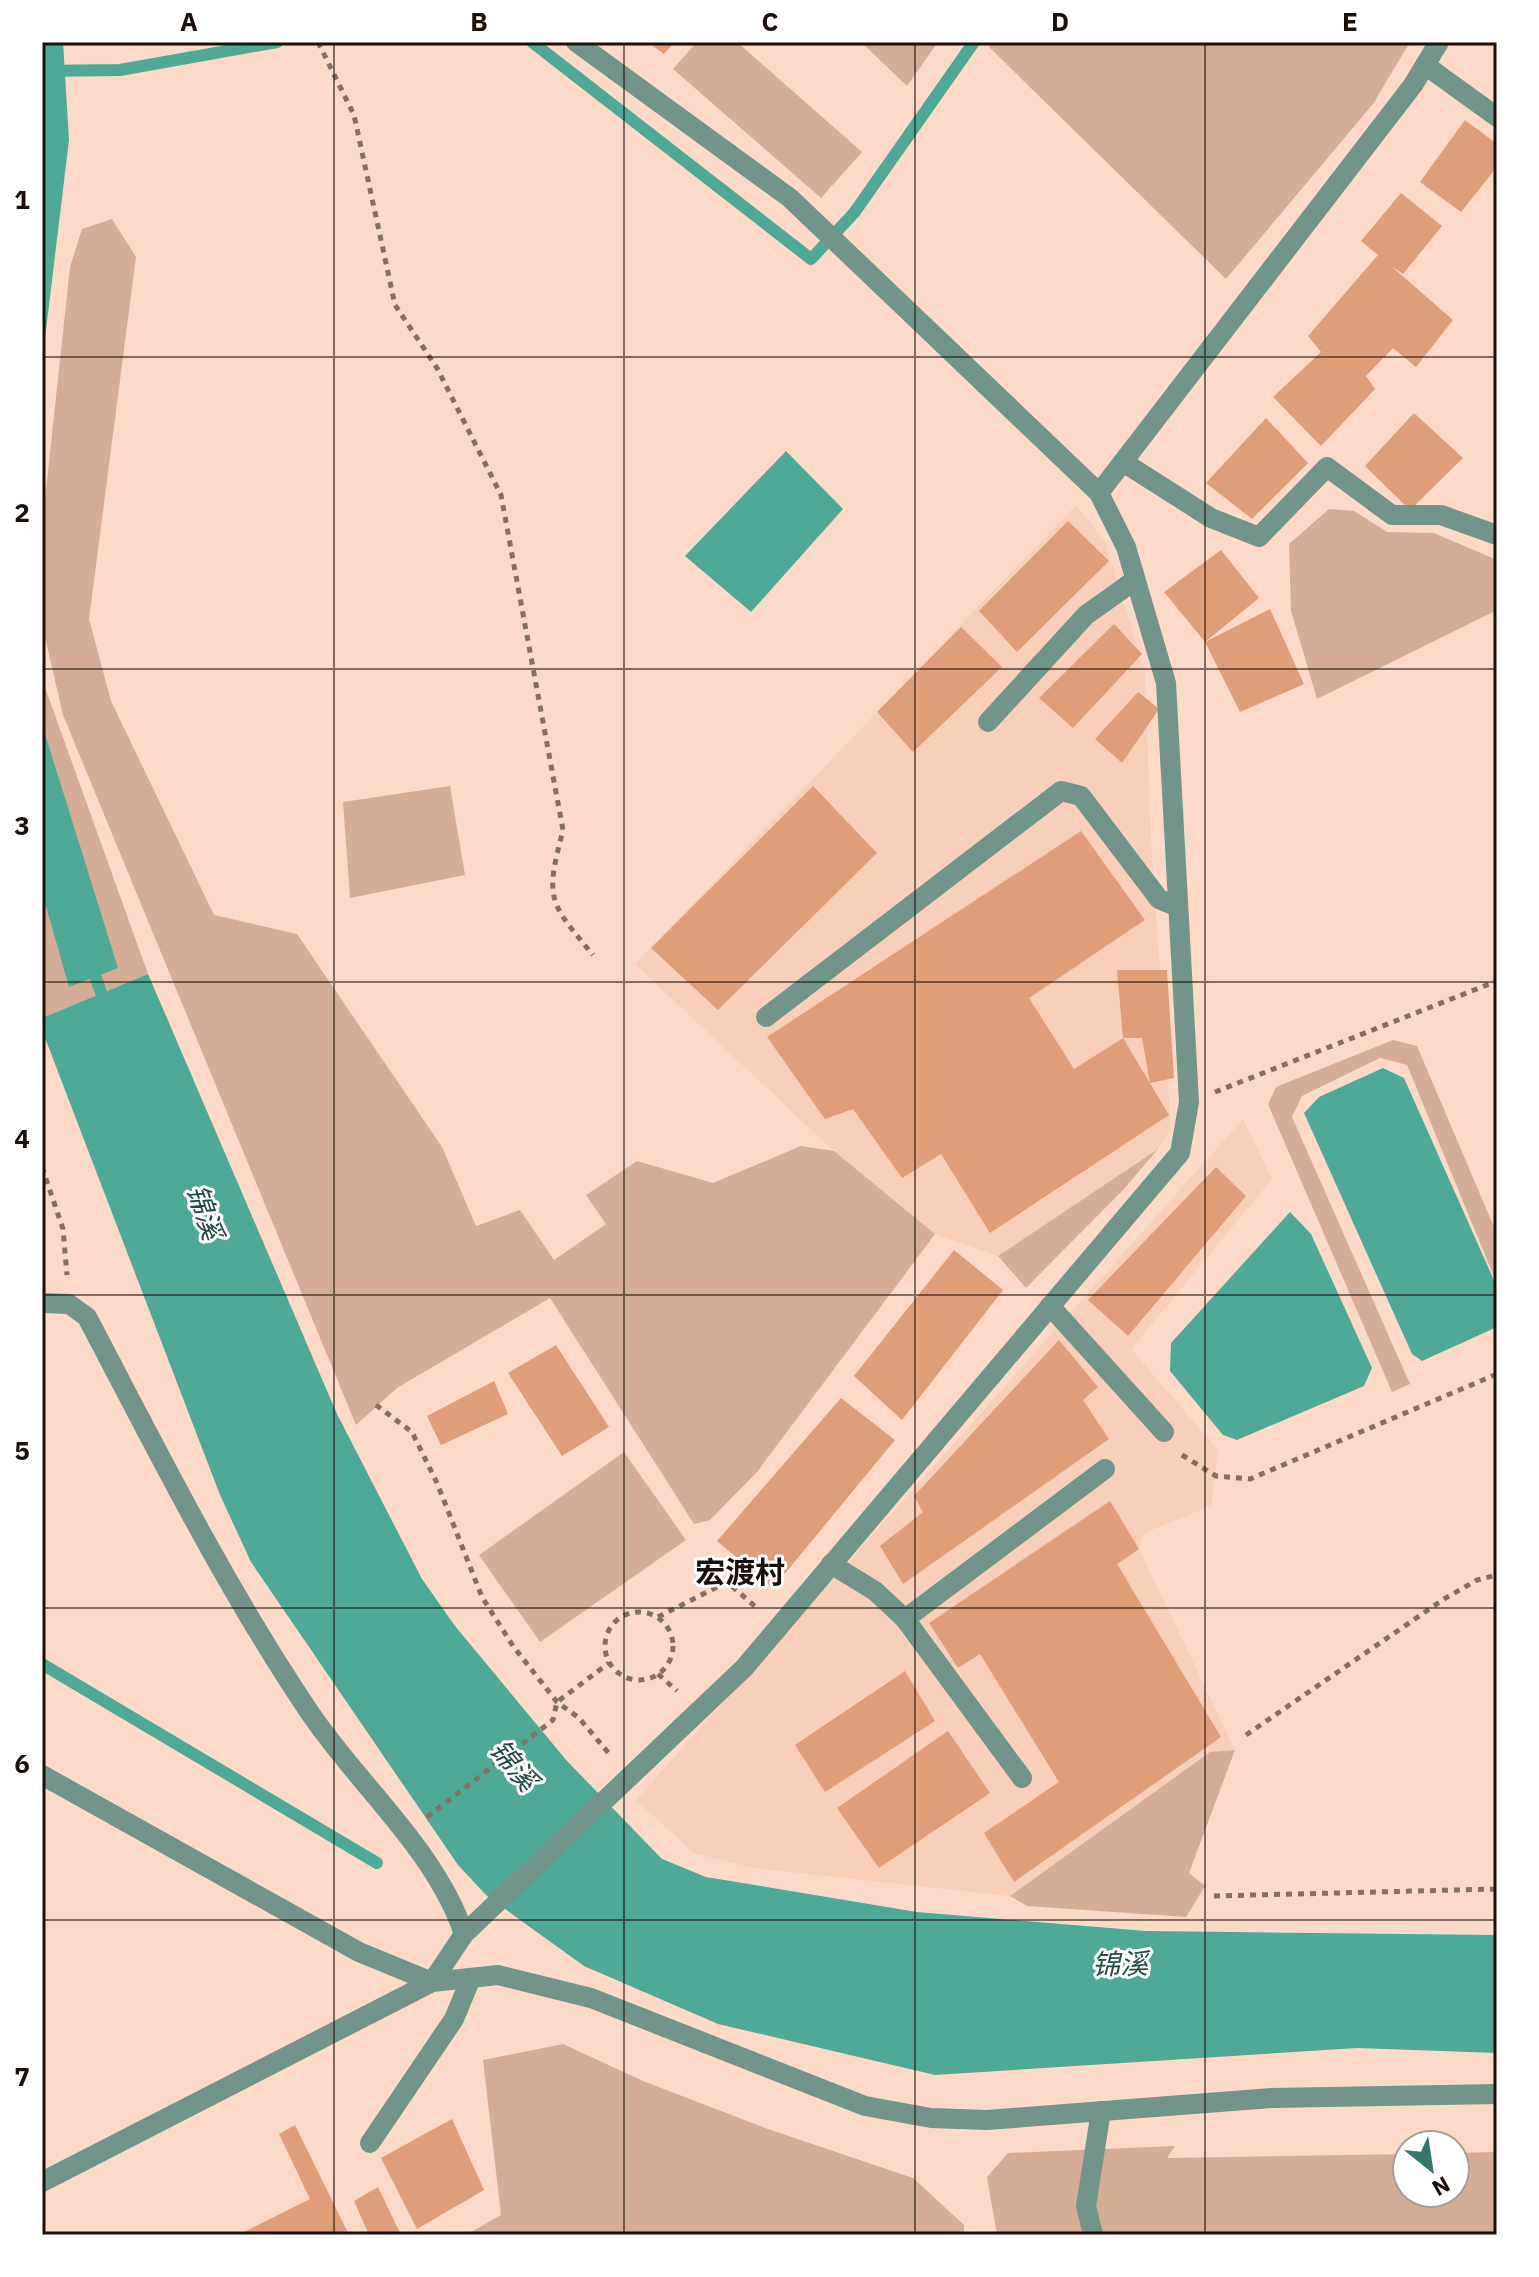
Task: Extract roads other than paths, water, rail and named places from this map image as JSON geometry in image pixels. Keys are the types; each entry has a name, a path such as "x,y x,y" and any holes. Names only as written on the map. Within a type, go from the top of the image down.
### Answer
{"street":[{"path":"432,1982 464,1934 744,1668 1180,1153 1189,1102 1166,683 1126,547 1099,493 790,198 576,42"},
{"path":"1099,493 1425,65 1439,42"},
{"path":"1425,65 1497,117"},
{"path":"1123,462 1211,518 1259,537 1327,467 1392,515 1441,515 1497,535"},
{"path":"988,722 1086,615 1135,580"},
{"path":"766,1017 1061,791 1081,796 1159,899 1178,907"},
{"path":"42,1303 69,1304 87,1317 215,1561 309,1712 405,1834 454,1905 464,1934"},
{"path":"1050,1306 1164,1432"},
{"path":"905,1619 1105,1469"},
{"path":"831,1564 875,1591 905,1619 1022,1778"},
{"path":"42,1775 359,1952 432,1982"},
{"path":"42,2182 432,1982 498,1975 591,1998 865,2106 931,2118 987,2120 1272,2098 1497,2094"},
{"path":"370,2143 454,2019 471,1978"},
{"path":"1093,2235 1086,2206 1101,2111"}],"water":[{"path":"42,42 63,42 69,140 42,363"},
{"path":"786,451 843,509 751,612 685,556"},
{"path":"42,724 118,968 69,987 42,893"},
{"path":"148,974 337,1414 422,1579 455,1626 567,1761 662,1859 706,1877 917,1912 1146,1931 1497,1935 1497,2053 1357,2048 935,2075 718,2024 584,1966 487,1896 458,1865 251,1562 220,1495 42,1030 42,1018"},
{"path":"1383,1068 1404,1078 1497,1287 1497,1327 1422,1361 1412,1354 1304,1113 1319,1097"},
{"path":"1290,1212 1311,1234 1372,1368 1364,1386 1237,1440 1223,1435 1170,1371 1171,1343"}],"waterway":[{"path":"42,71 120,70 277,42"},
{"path":"532,42 811,259 854,213 974,42"},
{"name":"锦溪","path":"91,964 106,1007"},
{"path":"42,1664 377,1863"}],"district":[{"name":"宏渡村","path":"740,1573"}]}
